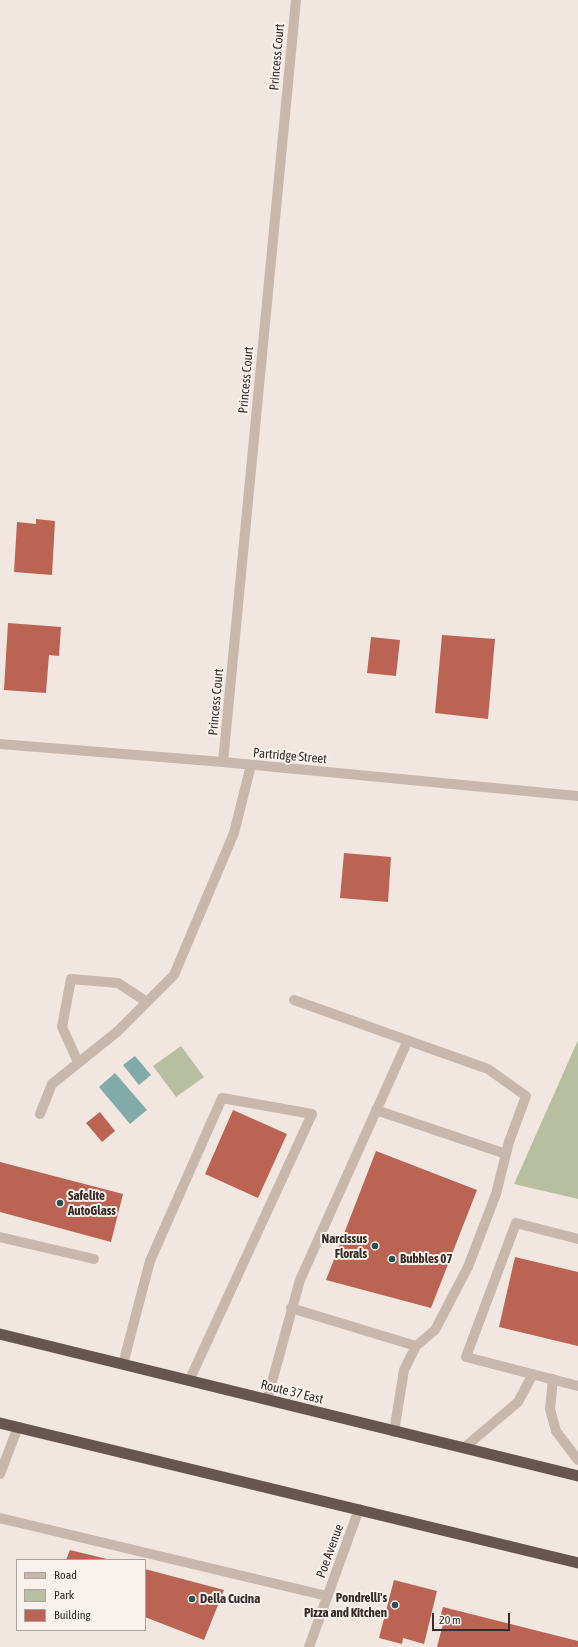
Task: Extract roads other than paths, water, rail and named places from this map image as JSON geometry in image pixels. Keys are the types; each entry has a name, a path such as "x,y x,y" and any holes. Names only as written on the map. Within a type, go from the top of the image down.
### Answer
{"highway":[{"name":"Route 37 East","path":"0,1334 394,1432 465,1447 578,1476"},
{"path":"0,1423 578,1563"}],"street":[{"name":"Princess Court","path":"223,762 296,0"},
{"name":"Partridge Street","path":"0,744 223,762 578,796"},
{"path":"40,1114 52,1084 118,1031 174,975 209,896 234,833 251,765"},
{"path":"78,1062 62,1028 71,979 118,983 147,1002"},
{"path":"294,1000 488,1069 526,1096 506,1154 496,1194 468,1267 435,1330 416,1346 404,1370 394,1432"},
{"path":"267,1400 300,1280 408,1040"},
{"path":"123,1364 150,1261 222,1098 312,1114 189,1381"},
{"path":"376,1110 506,1154"},
{"path":"578,1239 516,1223 466,1357 578,1386"},
{"path":"0,1237 94,1258"},
{"path":"292,1308 416,1346"},
{"path":"465,1447 518,1402 533,1374"},
{"path":"553,1379 550,1409 556,1431 578,1460"},
{"path":"0,1474 18,1427"},
{"name":"Poe Avenue","path":"309,1647 359,1509"},
{"path":"0,1518 327,1596"}],"water":[{"path":"135,1056 151,1075 139,1085 123,1065"},
{"path":"115,1073 147,1110 130,1124 99,1087"}],"place":[{"name":"Safelite AutoGlass","path":"60,1203"},
{"name":"Narcissus Florals","path":"375,1246"},
{"name":"Bubbles 07","path":"392,1259"},
{"name":"Della Cucina","path":"192,1599"},
{"name":"Pondrelli's Pizza and Kitchen","path":"395,1605"}]}
